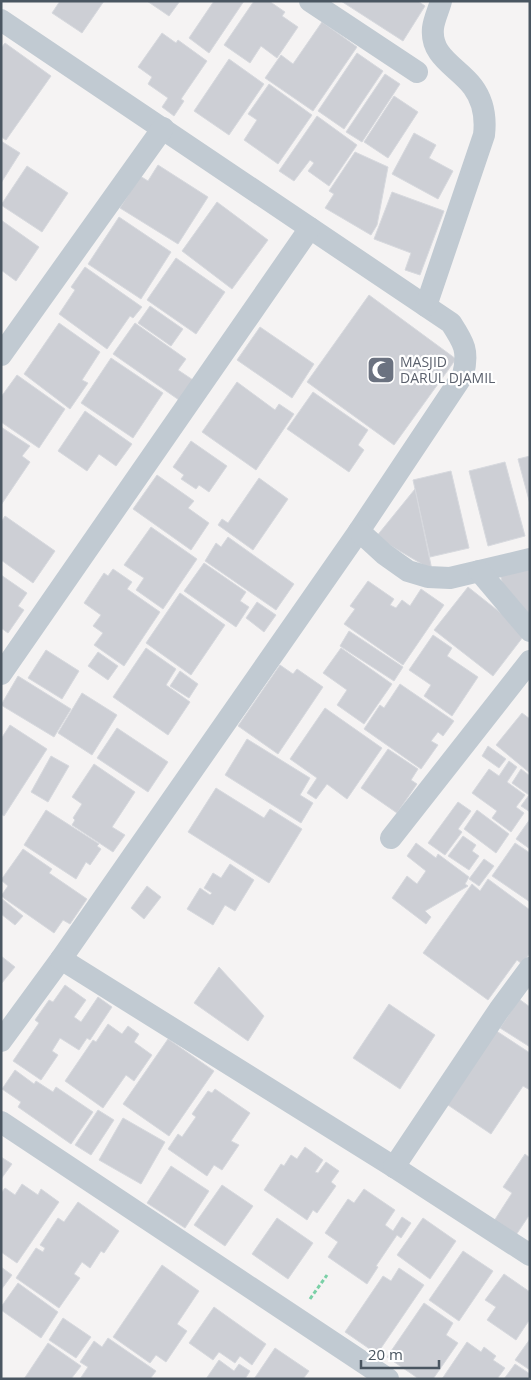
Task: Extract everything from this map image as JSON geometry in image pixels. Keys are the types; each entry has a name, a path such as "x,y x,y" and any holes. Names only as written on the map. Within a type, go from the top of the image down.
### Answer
{"street":[{"path":"310,1 417,72"},
{"path":"426,306 484,135 486,118 480,100 472,86 443,59 434,44 433,27 441,1"},
{"path":"1,1041 61,959 359,531 463,375 466,360 463,341 451,323 2,22"},
{"path":"1,355 162,128"},
{"path":"1,674 310,228"},
{"path":"359,531 384,554 408,571 428,578 450,578 530,559"},
{"path":"479,571 530,631"},
{"path":"392,838 530,661"},
{"path":"61,959 394,1167 530,1255"},
{"path":"394,1167 498,1010 530,968"},
{"path":"1,1122 388,1379"}],"building":[{"path":"60,1 104,1 82,33 52,13"},
{"path":"147,1 180,1 169,16"},
{"path":"214,1 244,1 209,53 189,38"},
{"path":"254,1 269,1 285,12 282,16 298,27 277,58 261,46 250,63 224,45"},
{"path":"341,1 418,1 425,6 403,41"},
{"path":"322,22 357,47 313,111 265,78 281,55 293,64"},
{"path":"162,33 176,43 178,40 207,61 181,99 184,101 174,116 162,107 168,98 148,84 152,77 138,67"},
{"path":"5,43 51,76 6,140 1,137 1,48"},
{"path":"357,53 383,71 344,129 318,111"},
{"path":"229,59 264,84 229,135 194,111"},
{"path":"385,74 400,84 362,142 346,132"},
{"path":"269,84 312,115 278,164 244,140 257,120 248,114"},
{"path":"394,96 418,112 388,158 364,142"},
{"path":"317,116 357,145 329,186 308,171 314,163 310,160 294,181 279,171"},
{"path":"414,133 436,145 429,158 453,171 438,199 392,174"},
{"path":"1,141 20,153 1,183"},
{"path":"355,152 388,167 377,225 371,235 325,208 334,194 329,191"},
{"path":"158,165 208,197 178,244 120,208 140,176 148,181"},
{"path":"27,166 68,193 42,232 1,205"},
{"path":"392,192 444,211 420,275 405,270 411,253 374,239"},
{"path":"217,202 268,240 232,289 182,251"},
{"path":"119,217 171,252 141,299 88,264"},
{"path":"1,220 39,247 16,281 1,270"},
{"path":"176,258 225,292 196,334 147,300"},
{"path":"85,267 142,307 133,318 130,316 107,349 59,314 75,290 71,287"},
{"name":"MASJID DARUL DJAMIL","path":"369,295 456,359 394,445 307,382"},
{"path":"150,306 183,329 171,346 138,323"},
{"path":"59,323 100,352 82,380 88,383 70,409 24,374"},
{"path":"135,323 186,359 178,370 193,380 179,400 113,354"},
{"path":"260,327 314,364 292,398 237,360"},
{"path":"111,358 163,393 133,438 81,403"},
{"path":"17,375 65,409 39,448 1,422 1,397"},
{"path":"237,382 275,410 279,404 294,414 256,470 202,432"},
{"path":"313,392 368,430 358,445 364,450 349,472 287,429"},
{"path":"85,411 132,444 116,466 99,454 87,471 58,451"},
{"path":"1,427 30,446 22,456 30,462 1,505"},
{"path":"191,441 227,466 209,492 199,485 196,489 181,479 184,475 173,467"},
{"path":"530,456 530,504 518,459"},
{"path":"505,462 525,536 488,546 469,471"},
{"path":"451,471 469,548 430,557 413,480"},
{"path":"157,475 194,501 188,508 209,523 191,550 133,509"},
{"path":"259,478 288,499 253,550 218,525 222,519 228,523"},
{"path":"415,489 432,570 376,537"},
{"path":"5,516 55,551 33,583 1,560 1,522"},
{"path":"151,527 197,559 163,609 136,590 144,578 124,565"},
{"path":"228,537 294,584 276,610 205,561 216,543 221,547"},
{"path":"204,563 246,592 240,601 249,607 236,627 184,591"},
{"path":"530,563 530,627 503,586 499,569"},
{"path":"113,569 132,582 127,589 160,612 124,666 94,645 103,633 93,626 101,615 84,603 104,573 108,576"},
{"path":"1,575 27,593 18,606 24,610 8,633 1,628"},
{"path":"368,581 394,599 390,605 396,608 402,600 410,606 421,589 444,605 403,665 344,624 355,609 350,606"},
{"path":"468,587 526,633 493,676 434,630"},
{"path":"180,593 225,625 191,675 146,643"},
{"path":"257,602 276,615 264,632 246,618"},
{"path":"349,631 403,667 394,681 340,646"},
{"path":"433,635 452,648 447,656 478,677 452,716 424,696 431,685 409,670"},
{"path":"146,648 176,669 166,685 190,702 168,735 113,697"},
{"path":"341,648 392,684 364,724 337,705 347,690 323,673"},
{"path":"46,650 79,671 62,699 28,678"},
{"path":"98,652 118,666 108,680 88,666"},
{"path":"280,665 293,674 297,669 323,687 278,754 238,726"},
{"path":"180,671 198,684 189,698 170,686"},
{"path":"18,676 71,709 54,737 1,705"},
{"path":"400,684 454,721 443,736 438,732 431,741 438,745 421,769 364,729 380,705 384,708"},
{"path":"82,693 117,715 92,755 58,733"},
{"path":"325,708 382,748 347,799 327,784 316,799 307,793 317,778 290,759"},
{"path":"522,713 530,719 530,773 496,745"},
{"path":"10,725 47,749 4,816 1,814 1,739"},
{"path":"117,728 168,762 148,792 97,758"},
{"path":"247,739 310,778 300,795 313,803 301,823 225,775"},
{"path":"488,746 506,759 499,768 482,756"},
{"path":"388,749 418,769 411,780 417,784 397,813 361,788"},
{"path":"51,756 69,766 48,802 31,792"},
{"path":"509,761 517,767 507,782 525,795 516,807 524,813 511,832 492,818 497,811 472,793 489,769 499,776"},
{"path":"94,764 135,792 112,827 125,835 113,852 72,825 75,820 73,818 82,804 72,797"},
{"path":"521,769 530,776 530,812 521,806 529,795 512,783"},
{"path":"216,788 264,818 270,809 302,829 269,883 188,832"},
{"path":"458,802 471,811 458,829 462,832 445,855 428,843"},
{"path":"46,810 99,844 97,846 101,849 90,865 86,862 76,879 24,845"},
{"path":"477,810 509,834 496,853 464,829"},
{"path":"530,819 530,849 516,839"},
{"path":"463,836 476,845 472,851 479,856 469,870 448,856"},
{"path":"416,843 436,858 438,854 469,877 465,884 468,886 425,911 431,917 426,924 392,898 407,876 417,884 426,871 407,856"},
{"path":"515,843 530,853 530,902 492,876"},
{"path":"23,849 52,869 49,873 87,899 70,924 63,920 54,933 1,896 8,886 1,880"},
{"path":"484,859 494,866 479,886 469,879"},
{"path":"230,864 254,880 235,911 225,905 213,925 187,909 200,888 210,895 212,893 204,888 213,873 221,878"},
{"path":"488,879 530,910 530,953 522,964 517,960 488,1000 423,953 472,884 480,891"},
{"path":"147,886 161,897 144,919 131,908"},
{"path":"1,898 23,916 15,925 1,914"},
{"path":"1,956 15,967 1,984"},
{"path":"219,967 264,1016 248,1041 194,1003"},
{"path":"65,985 86,1000 74,1017 81,1022 98,997 112,1007 90,1040 87,1038 79,1050 60,1038 52,1051 58,1055 41,1080 13,1061 39,1023 35,1020 49,1000 53,1002"},
{"path":"519,999 530,1007 530,1047 500,1028"},
{"path":"389,1004 435,1035 400,1089 353,1058"},
{"path":"108,1024 122,1034 128,1026 139,1034 134,1042 152,1055 134,1081 126,1075 103,1108 65,1081 93,1040 96,1042"},
{"path":"495,1030 530,1053 530,1090 523,1086 491,1134 442,1101"},
{"path":"168,1039 214,1071 169,1136 123,1104"},
{"path":"15,1070 34,1084 36,1081 53,1092 56,1087 93,1112 71,1144 18,1107 21,1102 2,1089"},
{"path":"215,1089 250,1113 231,1141 239,1145 222,1170 214,1165 207,1176 168,1149 178,1134 182,1137 196,1117 192,1114 208,1091 212,1093"},
{"path":"98,1110 114,1120 91,1155 75,1145"},
{"path":"123,1118 165,1142 141,1184 99,1160"},
{"path":"305,1147 323,1160 315,1172 318,1173 326,1162 339,1171 331,1182 336,1186 317,1213 313,1210 307,1220 264,1190 281,1164 284,1166 291,1155 297,1159"},
{"path":"525,1154 530,1158 530,1214 516,1235 494,1221 512,1193 503,1187"},
{"path":"1,1157 12,1164 1,1179"},
{"path":"171,1166 209,1191 185,1228 147,1203"},
{"path":"22,1184 38,1195 41,1189 59,1202 17,1263 1,1252 1,1193 5,1188 15,1195"},
{"path":"222,1185 253,1206 225,1246 194,1225"},
{"path":"364,1189 395,1210 385,1225 393,1231 402,1217 411,1223 401,1238 397,1235 376,1266 378,1267 367,1284 328,1257 338,1242 325,1233 348,1199 354,1203"},
{"path":"78,1202 119,1231 104,1253 101,1251 90,1268 82,1262 74,1274 80,1278 59,1308 16,1278 36,1248 43,1252 45,1248 40,1245 58,1218 64,1222"},
{"path":"277,1218 313,1243 288,1279 252,1254"},
{"path":"423,1218 456,1241 430,1279 397,1255"},
{"path":"463,1251 493,1271 459,1321 429,1300"},
{"path":"162,1265 199,1291 177,1324 187,1331 166,1362 156,1355 150,1363 113,1337"},
{"path":"1,1267 12,1275 1,1290"},
{"path":"399,1268 424,1285 377,1354 345,1332 383,1276 391,1281"},
{"path":"504,1274 530,1292 530,1319 516,1340 487,1320 496,1307 485,1300"},
{"path":"18,1283 58,1312 41,1338 1,1310 1,1307"},
{"path":"424,1303 453,1323 446,1335 458,1343 433,1379 419,1379 387,1357"},
{"path":"214,1307 266,1344 252,1365 240,1356 235,1363 219,1352 213,1360 189,1343"},
{"path":"63,1318 91,1337 76,1358 49,1340"},
{"path":"108,1338 156,1371 150,1379 80,1379 88,1367 80,1362 94,1341 102,1347"},
{"path":"530,1339 530,1370 515,1360"},
{"path":"467,1342 481,1352 484,1347 496,1356 493,1360 505,1368 497,1379 442,1379"},
{"path":"48,1343 81,1366 71,1379 24,1379"},
{"path":"275,1348 309,1371 303,1379 254,1379"},
{"path":"219,1360 234,1371 239,1364 250,1371 245,1379 206,1379"},
{"path":"515,1364 530,1374 530,1379 504,1379"}],"place":[{"name":"MASJID DARUL DJAMIL","path":"381,370"}]}
